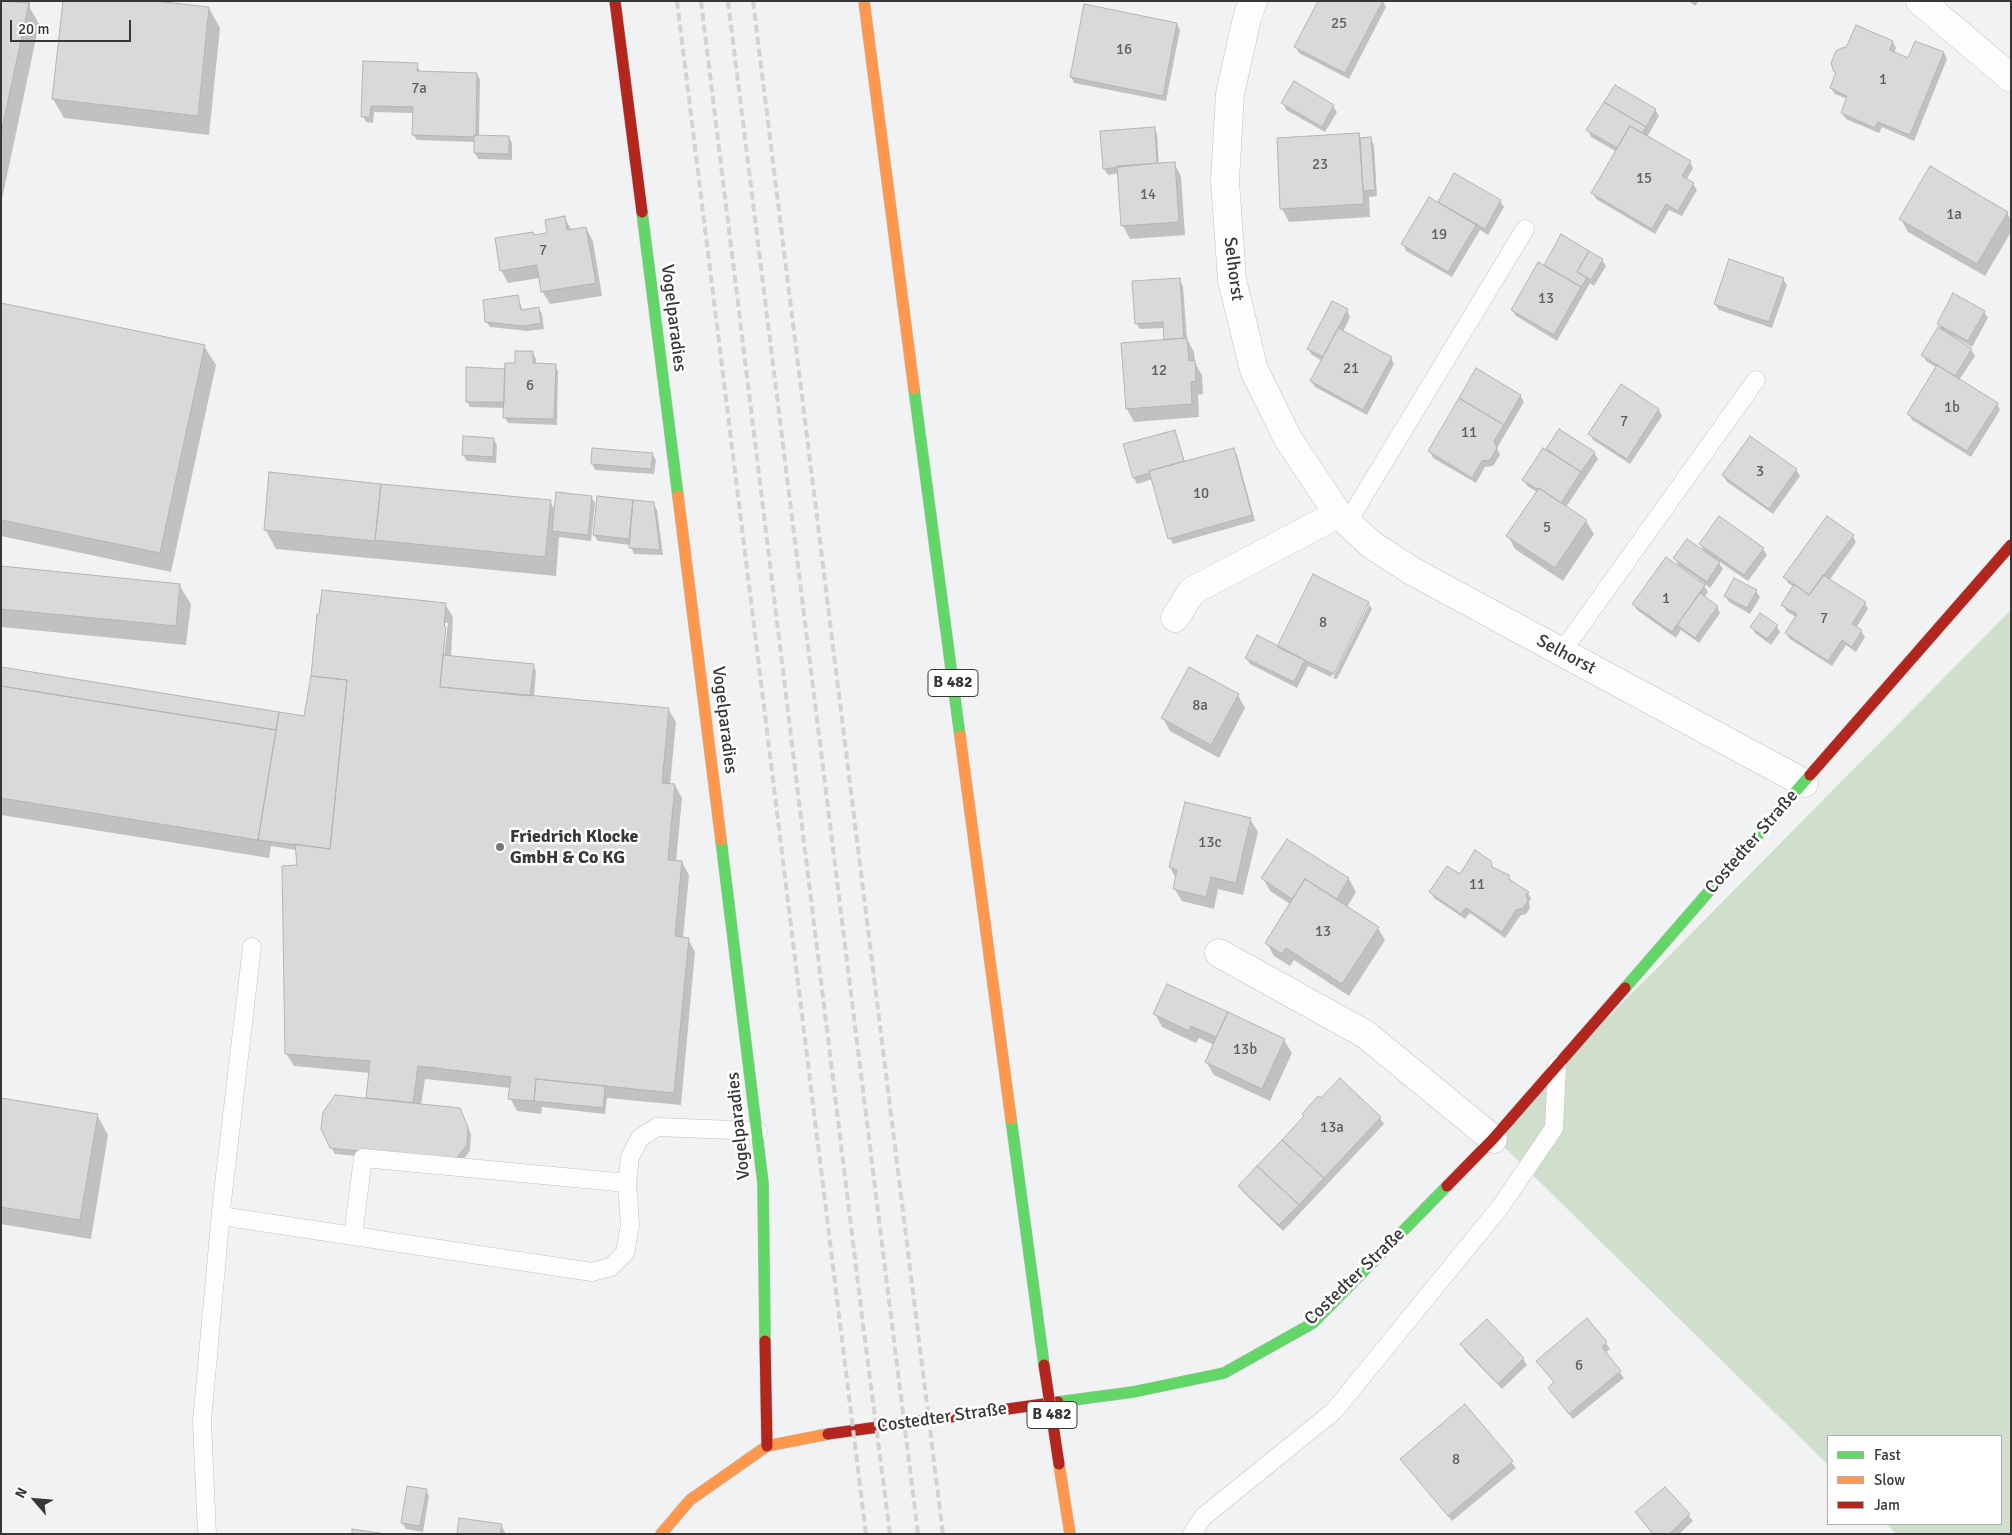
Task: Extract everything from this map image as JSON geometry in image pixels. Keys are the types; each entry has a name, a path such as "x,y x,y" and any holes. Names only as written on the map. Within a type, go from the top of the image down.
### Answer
{"street":[{"name":"Vogelparadies","path":"615,1 758,1131 763,1183 767,1446"},
{"name":"B 482","path":"864,1 1044,1365 1070,1534"},
{"name":"Selhorst","path":"1253,1 1246,18 1230,94 1225,181 1232,280 1254,370 1288,439 1342,518 1372,545 1412,571 1561,653 1804,782"},
{"path":"1920,1 2011,78"},
{"path":"1175,618 1192,591 1342,518"},
{"name":"Costedter Straße","path":"661,1534 690,1500 767,1446 820,1435 1132,1392 1224,1373 1313,1323 1492,1139 2011,544"},
{"path":"1219,953 1365,1034 1492,1139"}],"lane":[{"path":"1342,518 1525,229"},
{"path":"1561,653 1756,380"},
{"path":"207,1534 202,1421 221,1216 252,947"},
{"path":"1192,1534 1203,1517 1334,1411 1501,1206 1554,1128 1557,1065"},
{"path":"221,1216 592,1272 611,1267 625,1253 630,1225 626,1182 630,1157 640,1138 657,1127 758,1131"},
{"path":"353,1235 363,1158 626,1182"}],"green space":[{"path":"2011,610 2011,1534 1896,1534 1888,1525 2002,1525 2002,1435 1827,1435 1827,1464 1492,1135"}],"building":[{"path":"1,1 29,3 1,133"},
{"path":"63,1 154,1 209,7 198,116 52,99"},
{"path":"1318,1 1383,1 1345,73 1294,47"},
{"path":"1084,4 1177,23 1163,96 1070,77"},
{"path":"1856,25 1893,41 1890,50 1908,58 1915,41 1944,52 1910,135 1878,122 1875,128 1841,113 1847,96 1830,88 1836,72 1834,72 1831,63 1836,51 1844,47 1846,48"},
{"path":"363,61 418,63 417,71 477,73 476,135 474,137 412,135 413,107 371,106 370,117 361,117"},
{"path":"1294,81 1334,105 1322,127 1281,103"},
{"path":"1615,85 1656,109 1646,127 1604,102"},
{"path":"1604,102 1646,127 1642,133 1630,126 1617,148 1586,130"},
{"path":"1630,126 1691,161 1682,176 1694,183 1678,211 1666,204 1652,229 1591,193"},
{"path":"1155,127 1157,163 1103,169 1100,131"},
{"path":"1359,133 1364,204 1280,209 1277,138"},
{"path":"474,135 509,136 509,154 474,153"},
{"path":"1371,137 1375,190 1363,191 1360,138"},
{"path":"1175,162 1179,222 1121,226 1117,166"},
{"path":"1930,166 2008,212 1977,264 1899,219"},
{"path":"1454,173 1501,200 1485,229 1438,202"},
{"path":"1429,197 1476,225 1448,272 1401,244"},
{"path":"565,216 567,230 586,227 596,283 541,292 537,265 500,271 495,238 533,232 534,235 547,233 545,220"},
{"path":"1561,234 1589,251 1577,272 1587,278 1581,287 1544,265"},
{"path":"1589,251 1603,259 1591,280 1577,272"},
{"path":"1729,259 1784,278 1769,322 1714,304"},
{"path":"1538,262 1581,287 1554,335 1511,310"},
{"path":"1180,278 1184,338 1164,340 1163,322 1135,324 1132,281"},
{"path":"1953,293 1985,311 1968,341 1937,324"},
{"path":"518,295 521,310 539,307 541,323 524,326 485,322 483,300"},
{"path":"1332,301 1348,309 1323,357 1307,349"},
{"path":"1,303 205,345 160,553 1,520"},
{"path":"1938,327 1972,349 1955,376 1921,355"},
{"path":"1338,328 1392,357 1363,410 1310,381"},
{"path":"1187,338 1189,361 1195,360 1196,381 1191,382 1192,404 1126,409 1121,343"},
{"path":"515,351 533,351 533,363 556,364 554,419 503,418 505,363 515,363"},
{"path":"1937,365 1998,403 1967,451 1907,414"},
{"path":"466,367 505,369 504,402 466,402"},
{"path":"1476,368 1521,395 1504,425 1459,398"},
{"path":"1621,384 1659,409 1627,459 1588,434"},
{"path":"1459,398 1504,425 1494,441 1497,448 1490,460 1482,461 1472,478 1428,451"},
{"path":"1559,429 1595,452 1581,472 1546,449"},
{"path":"1175,430 1184,461 1149,471 1150,473 1133,478 1123,444"},
{"path":"463,436 494,438 493,457 462,455"},
{"path":"1750,436 1797,469 1769,509 1722,475"},
{"path":"592,448 653,453 651,469 591,464"},
{"path":"1234,448 1252,515 1168,539 1149,471"},
{"path":"1543,448 1581,472 1561,503 1539,488 1537,489 1522,480"},
{"path":"269,472 381,484 375,541 264,530"},
{"path":"381,484 551,500 545,557 375,540"},
{"path":"1539,488 1587,520 1555,568 1506,536"},
{"path":"556,492 592,496 588,535 552,531"},
{"path":"597,496 633,500 629,539 593,535"},
{"path":"633,500 654,502 660,550 629,548"},
{"path":"1719,516 1764,548 1744,575 1699,544"},
{"path":"1827,516 1854,535 1809,595 1783,577"},
{"path":"1687,539 1720,562 1707,582 1673,558"},
{"path":"1666,557 1705,585 1672,632 1632,604"},
{"path":"1,566 180,584 176,626 1,609"},
{"path":"1313,574 1369,602 1334,674 1277,647"},
{"path":"1823,575 1866,602 1852,624 1862,630 1852,647 1842,640 1828,661 1785,633 1797,614 1781,605 1794,584 1809,595"},
{"path":"1734,578 1757,590 1747,608 1724,596"},
{"name":"Friedrich Klocke GmbH & Co KG","path":"322,590 446,603 444,626 446,627 440,687 669,708 662,783 675,784 668,860 682,861 675,936 689,938 674,1093 536,1079 534,1101 508,1099 511,1077 418,1066 413,1103 366,1098 370,1061 285,1054 282,866 297,865 295,844 330,849 347,680 311,676 317,614 319,614"},
{"path":"1700,593 1718,606 1695,638 1677,625"},
{"path":"1760,613 1778,625 1767,639 1750,627"},
{"path":"1257,635 1305,660 1294,682 1245,658"},
{"path":"443,655 534,664 530,696 440,687"},
{"path":"1,667 279,712 276,730 1,686"},
{"path":"1189,667 1239,694 1211,745 1161,718"},
{"path":"311,676 347,680 330,849 258,840 279,712 304,716"},
{"path":"1,686 276,730 258,840 1,798"},
{"path":"1185,802 1251,818 1236,883 1211,877 1206,897 1173,889 1177,870 1169,867"},
{"path":"1287,839 1349,878 1337,899 1305,879 1292,899 1261,878"},
{"path":"1475,850 1491,861 1492,867 1509,875 1509,879 1529,892 1526,894 1528,901 1523,908 1516,910 1502,932 1466,908 1461,914 1429,892 1447,866 1460,874"},
{"path":"1305,879 1379,927 1342,984 1286,948 1282,954 1265,943"},
{"path":"1167,984 1228,1012 1216,1037 1191,1026 1189,1031 1153,1014"},
{"path":"1228,1012 1285,1039 1262,1089 1205,1062"},
{"path":"1340,1078 1381,1117 1324,1178 1282,1140 1304,1116 1302,1114 1318,1096 1321,1098"},
{"path":"536,1079 605,1086 603,1108 534,1101"},
{"path":"335,1095 460,1108 468,1127 467,1145 454,1161 330,1148 321,1129 323,1112"},
{"path":"1,1098 98,1114 80,1220 1,1207"},
{"path":"1282,1140 1324,1178 1299,1205 1257,1166"},
{"path":"1257,1166 1299,1205 1279,1225 1238,1186"},
{"path":"1587,1318 1607,1342 1602,1347 1621,1371 1569,1414 1548,1388 1554,1382 1536,1361"},
{"path":"1487,1319 1524,1358 1498,1384 1460,1344"},
{"path":"1465,1404 1513,1461 1448,1516 1400,1459"},
{"path":"407,1486 427,1489 420,1526 401,1523"},
{"path":"1665,1487 1690,1514 1669,1534 1653,1534 1635,1512"},
{"path":"459,1518 502,1524 500,1534 457,1534"},
{"path":"352,1529 386,1534 352,1534"}],"railway":[{"path":"677,1 866,1534"},
{"path":"701,1 890,1534"},
{"path":"728,1 918,1534"},
{"path":"753,1 943,1534"}],"traffic: fast":[{"path":"642,212 678,496"},
{"path":"914,389 960,736"},
{"path":"1625,988 1810,775"},
{"path":"721,840 763,1183 765,1341"},
{"path":"1011,1119 1044,1365"},
{"path":"1058,1402 1133,1392 1224,1373 1313,1323 1447,1186"}],"traffic: slow":[{"path":"864,1 914,389"},
{"path":"678,496 721,840"},
{"path":"960,736 1011,1119"},
{"path":"661,1534 690,1500 767,1446 828,1434"},
{"path":"1059,1464 1070,1534"}],"traffic: jam":[{"path":"615,1 642,212"},
{"path":"1810,775 2011,545"},
{"path":"1447,1186 1493,1139 1625,988"},
{"path":"765,1341 767,1446"},
{"path":"1044,1365 1059,1464"},
{"path":"828,1434 1058,1402"}],"place":[{"name":"Friedrich Klocke GmbH & Co KG","path":"500,847"}]}
